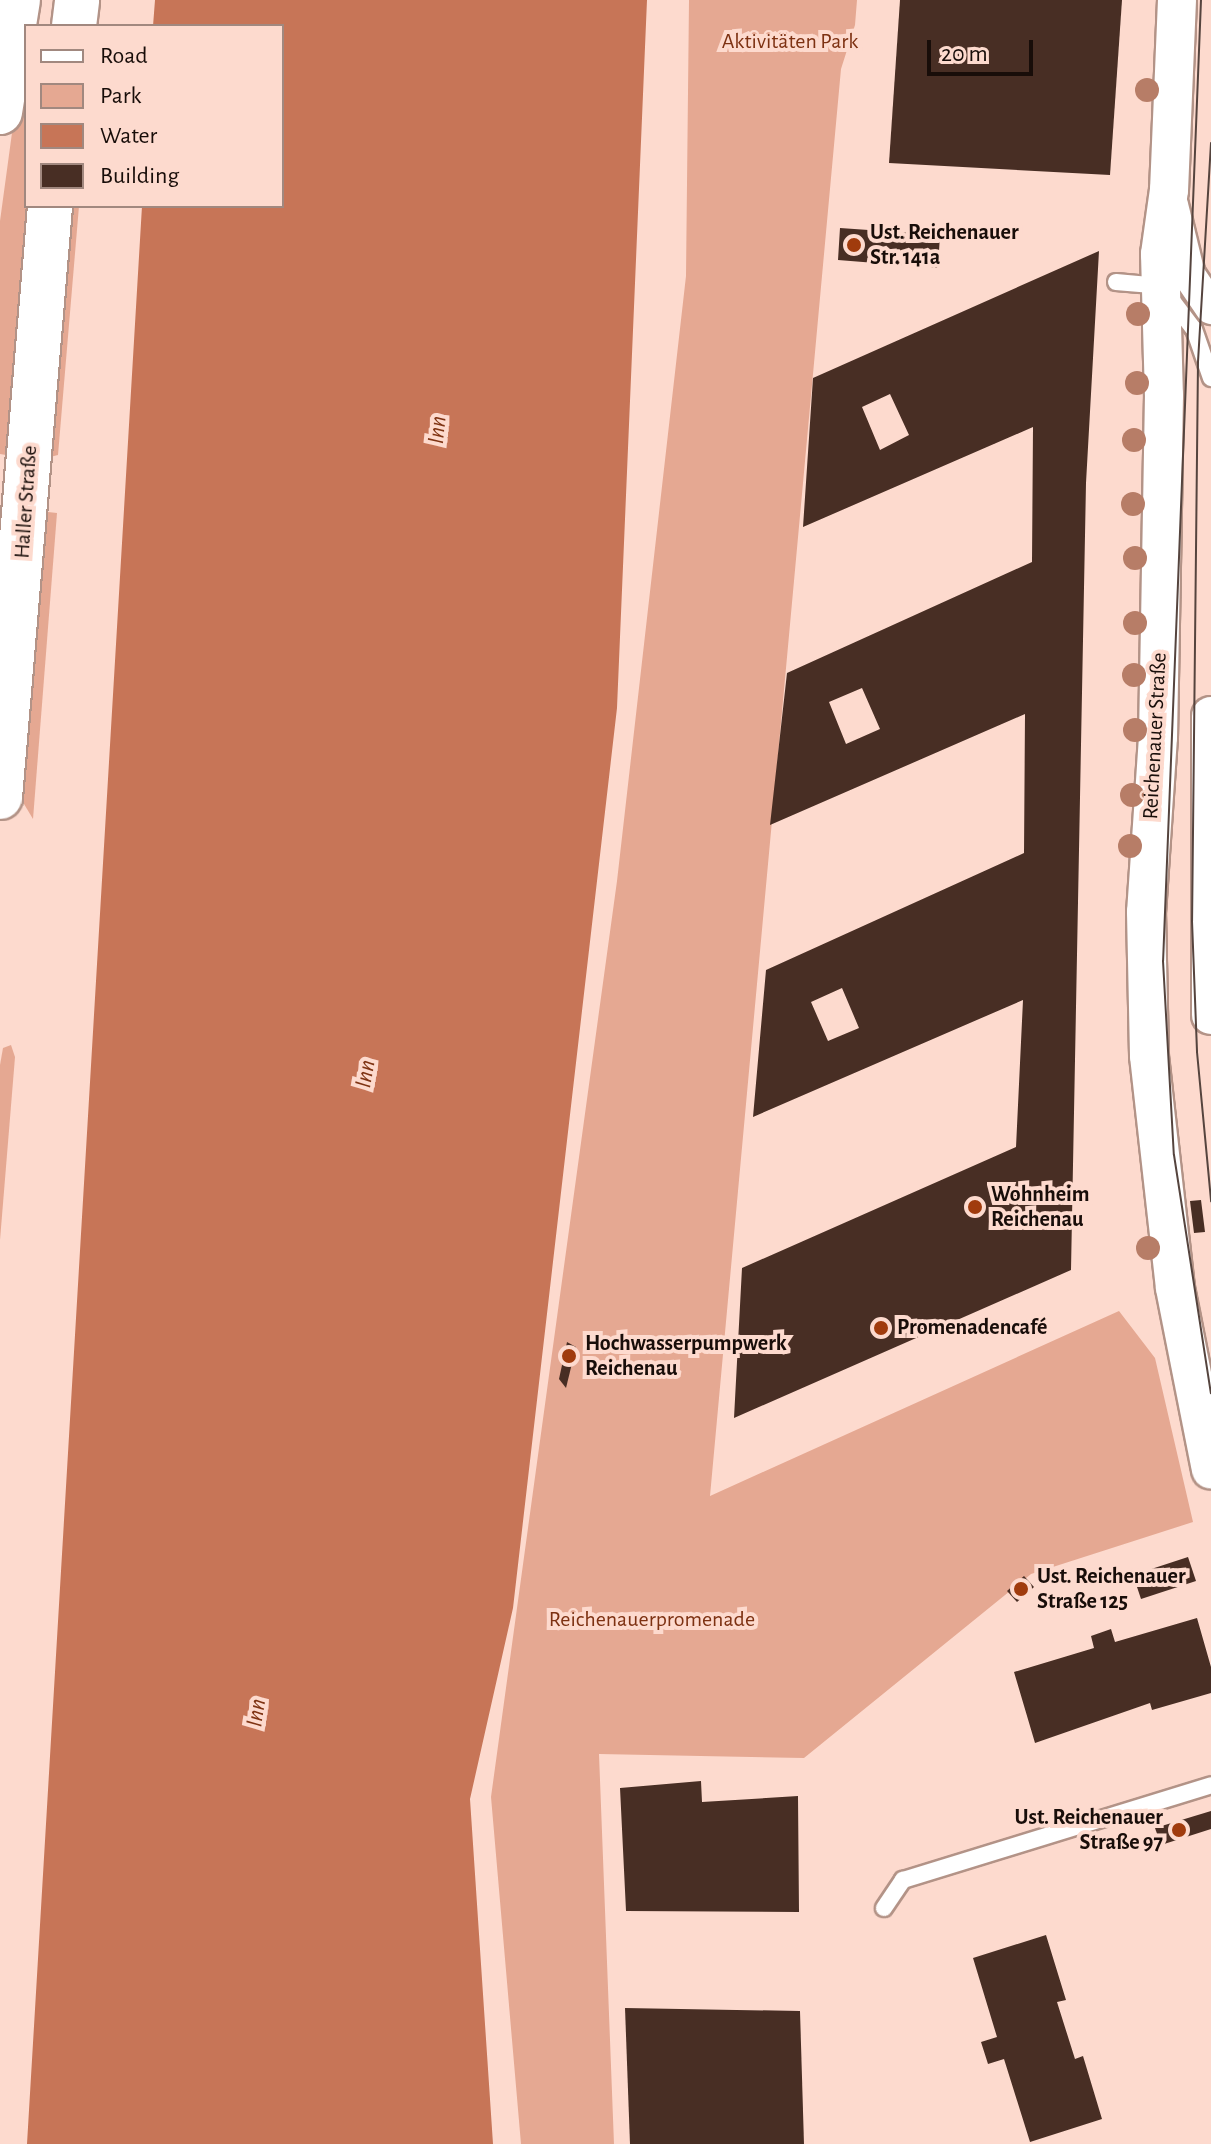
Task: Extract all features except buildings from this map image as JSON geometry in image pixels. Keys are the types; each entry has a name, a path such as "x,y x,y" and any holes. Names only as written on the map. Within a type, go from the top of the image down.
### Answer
{"main road":[{"path":"0,112 18,0"},
{"path":"58,0 58,24"},
{"path":"74,24 77,0"},
{"name":"Haller Straße","path":"0,797 7,575 50,208"}],"street":[{"name":"Reichenauer Straße","path":"1177,0 1169,190 1161,229 1158,737 1146,912 1149,1056 1198,1353 1211,1469"},
{"path":"1169,190 1184,263 1211,308"},
{"path":"1211,716 1211,1015"}],"lane":[{"path":"1116,282 1149,285 1162,292 1187,317 1211,378"},
{"path":"884,1908 903,1880 1211,1785"}],"green space":[{"name":"Reichenauerpromenade","path":"689,0 857,0 855,25 841,69 710,1496 1119,1311 1155,1358 1193,1522 1031,1574 804,1758 599,1754 614,2144 521,2144 491,1797 617,881 686,276"},
{"path":"24,45 24,208 34,208 12,456 0,454 0,221"},
{"path":"72,208 79,208 58,455 50,457"},
{"path":"48,512 57,513 33,819 21,799"},
{"path":"11,1045 15,1057 0,1240 0,1065 3,1048"}],"water":[{"name":"Inn","path":"155,0 647,0 617,708 513,1608 470,1799 493,2144 27,2144 142,208 284,208 284,24 153,24"}],"tram line":[{"path":"1201,0 1163,961 1174,1155 1211,1393"},
{"path":"1211,143 1198,362 1192,921 1197,1052 1211,1201"}],"place":[{"name":"Ust. Reichenauer Str. 141a","path":"854,245"},
{"name":"Wohnheim Reichenau","path":"975,1207"},
{"name":"Promenadencafé","path":"881,1328"},
{"name":"Hochwasserpumpwerk Reichenau","path":"569,1356"},
{"name":"Ust. Reichenauer Straße 125","path":"1021,1589"},
{"name":"Ust. Reichenauer Straße 97","path":"1179,1830"}],"park label":[{"name":"Aktivitäten Park","path":"790,42"}]}
